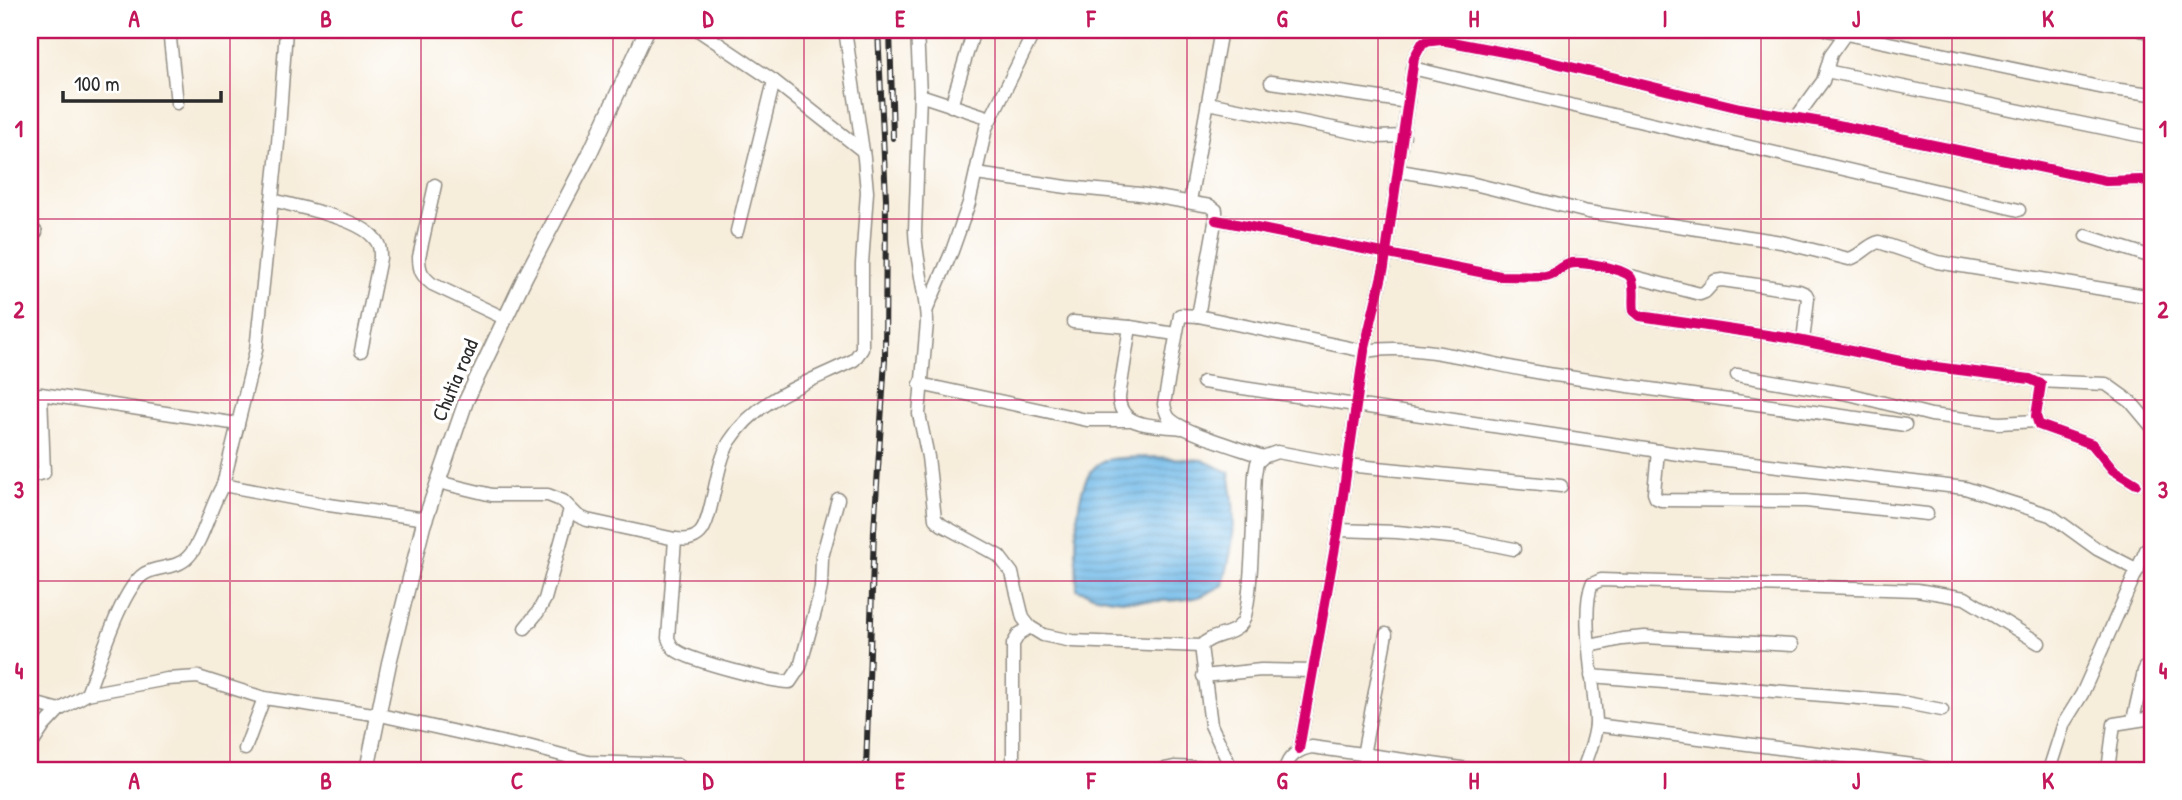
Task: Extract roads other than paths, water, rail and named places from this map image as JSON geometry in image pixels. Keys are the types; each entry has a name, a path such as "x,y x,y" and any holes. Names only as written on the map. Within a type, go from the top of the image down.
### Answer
{"street":[{"path":"169,30 177,103"},
{"path":"87,694 121,606 137,580 146,572 180,564 188,557 223,485 256,350 286,30"},
{"name":"Chutia road","path":"368,770 389,663 426,519 466,401 505,318 588,157 647,30"},
{"path":"698,30 774,81 863,151"},
{"path":"438,482 492,495 548,495 563,501 587,520 676,539 689,539 702,532 724,451 730,440 768,401 828,374 859,355 863,340 862,264 867,192 845,30"},
{"path":"917,30 920,95 915,231 918,270 926,309 919,414 928,457 935,519 942,526 999,556 1007,563 1013,573 1023,618 1030,627 1057,640 1201,646"},
{"path":"951,106 974,30"},
{"path":"926,309 952,251 969,203 990,118 1035,30"},
{"path":"1190,201 1221,30"},
{"path":"1827,30 2104,88 2152,94"},
{"path":"2140,30 2152,33"},
{"path":"1796,118 1815,94 1831,54 1846,33"},
{"path":"1285,770 1287,763 1299,749 1338,530 1364,351 1387,252 1412,68 1417,49 1426,36 1610,75 1740,108 2106,181 2142,180 2152,184"},
{"path":"1412,68 2019,210"},
{"path":"1826,71 2152,138"},
{"path":"737,231 774,81"},
{"path":"1271,82 1408,102"},
{"path":"920,95 990,118"},
{"path":"1208,103 1378,137 1404,136"},
{"path":"1399,171 1474,184 1588,212 1780,242 1849,259 1856,257 1871,244 1879,242 1937,261 2152,297"},
{"path":"976,174 1190,201 1210,206 1216,210 1216,220 1198,316"},
{"path":"435,186 419,257 422,276 432,284 505,318"},
{"path":"272,200 357,224 376,240 380,248 380,258 361,351"},
{"path":"1216,220 1500,276 1545,276 1554,274 1567,264 1578,262 1624,271 1631,276 1699,294 1705,292 1715,281 1722,280 1799,291 1808,298 1803,341"},
{"path":"2086,236 2152,257"},
{"path":"1631,276 1634,285 1634,310 1640,316 1803,341 1920,365 2037,381 2106,384 2131,402 2152,427"},
{"path":"1263,457 1188,429 1171,419 1164,404 1180,315 1198,316 1364,351 1383,348 1412,349 1506,368 1905,425"},
{"path":"1073,322 1175,334"},
{"path":"1129,420 1119,407 1119,397 1130,327"},
{"path":"1737,374 1849,394 1931,415 1999,423 2037,421"},
{"path":"2037,381 2041,384 2037,421 2039,425 2092,444 2113,470 2136,484"},
{"path":"1203,382 1658,451 1829,474 1965,488 2050,515 2097,549 2137,570"},
{"path":"920,384 1087,420 1129,420 1188,429"},
{"path":"30,476 44,473 41,394 238,424"},
{"path":"1658,451 1654,493 1656,498 1661,500 1806,501 1927,514"},
{"path":"1160,770 1174,767 1232,769 1211,726 1201,646 1207,639 1240,627 1245,620 1255,474 1257,463 1263,457 1277,452 1347,465 1561,486"},
{"path":"223,485 329,505 426,519"},
{"path":"676,539 668,638 670,645 677,651 724,667 790,682 800,667 818,601 822,557 838,499"},
{"path":"525,628 545,599 570,509"},
{"path":"1338,530 1460,538 1514,549"},
{"path":"2049,770 2064,723 2082,694 2146,550 2152,546"},
{"path":"1583,770 1596,724 1591,676 1589,592 1592,584 1601,580 1917,590 1965,598 2039,643"},
{"path":"1013,765 1013,644 1019,634 1030,627"},
{"path":"1363,755 1386,634"},
{"path":"1590,646 1644,637 1792,645"},
{"path":"2133,720 2144,671 2152,664"},
{"path":"1203,676 1261,670 1313,671"},
{"path":"1591,676 1896,701 1942,710"},
{"path":"30,747 44,726 60,710 87,694 167,679 198,677 264,698 380,715 528,746 588,762 679,765"},
{"path":"245,749 264,698"},
{"path":"30,702 60,710"},
{"path":"2108,770 2114,724 2152,718"},
{"path":"1596,724 1921,766 1932,770"},
{"path":"1299,749 1312,747 1475,770"}],"water":[{"path":"1156,457 1202,460 1229,472 1234,529 1223,585 1198,597 1153,601 1120,600 1077,589 1077,517 1086,480 1095,467 1107,460"}],"railway":[{"path":"866,770 874,531 885,360 886,199 878,30"},
{"path":"890,30 893,138"}]}
